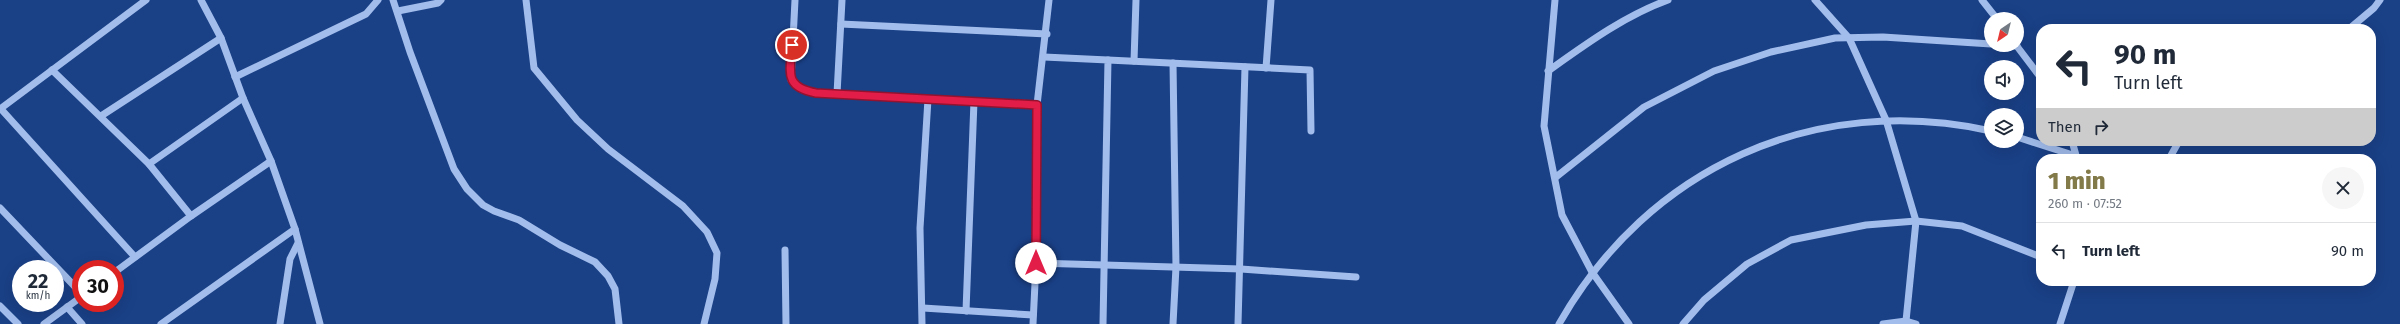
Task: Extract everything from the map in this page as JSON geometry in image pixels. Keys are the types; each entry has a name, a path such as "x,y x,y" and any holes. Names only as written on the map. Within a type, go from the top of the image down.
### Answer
{"street":[{"path":"135,257 0,109 146,0"},
{"path":"201,0 220,38 243,98 271,161 295,229 320,324"},
{"path":"235,77 366,14 378,0"},
{"path":"393,0 398,11 410,52 454,169 467,189 483,205 494,211 519,220 560,245 595,262 608,276 615,289 619,324"},
{"path":"398,11 438,3 441,0"},
{"path":"526,0 534,68 577,120 608,149 683,206 707,232 717,253 714,279 704,324"},
{"path":"795,0 791,80 795,86 802,90 837,94 1037,105"},
{"path":"837,94 842,0"},
{"path":"1033,324 1036,263 1037,105 1047,34 1049,0"},
{"path":"1134,61 1136,0"},
{"path":"1266,68 1272,0"},
{"path":"1555,0 1544,126 1556,177 1562,215 1592,272 1629,324"},
{"path":"1548,71 1589,41 1646,8 1668,0"},
{"path":"1816,0 1849,38 1886,120 1916,221 1906,321"},
{"path":"1982,0 1991,12"},
{"path":"2355,24 2374,8 2380,0"},
{"path":"841,24 1047,34"},
{"path":"1556,177 1644,107 1714,71 1771,52 1835,38 1883,37 1984,44"},
{"path":"100,116 220,38"},
{"path":"2022,52 2036,71"},
{"path":"1044,57 1310,70 1311,131"},
{"path":"1102,324 1108,60"},
{"path":"1173,63 1176,267 1173,324"},
{"path":"1238,324 1241,269 1245,67"},
{"path":"52,70 149,164 190,216"},
{"path":"149,164 243,98"},
{"path":"922,324 923,308 920,228 928,99"},
{"path":"966,311 974,101"},
{"path":"1559,324 1592,272 1621,238 1648,213 1689,181 1744,153 1812,130 1886,120 1955,123 1984,129"},
{"path":"2024,139 2036,143"},
{"path":"2044,146 2067,154"},
{"path":"124,265 190,216 271,161"},
{"path":"0,208 72,284"},
{"path":"1683,324 1704,300 1747,264 1791,240 1866,225 1916,221 1962,226 2036,255"},
{"path":"161,324 295,229"},
{"path":"280,324 290,259 298,243"},
{"path":"785,250 786,324"},
{"path":"1036,263 1241,269 1356,277"},
{"path":"2060,324 2072,286"},
{"path":"44,324 72,303"},
{"path":"0,306 18,324"},
{"path":"67,307 82,324"},
{"path":"923,308 1033,315"},
{"path":"1883,324 1906,321 1916,324"}],"route":[{"path":"792,45 791,80 795,86 802,90 816,93 1037,105 1036,263"}]}
